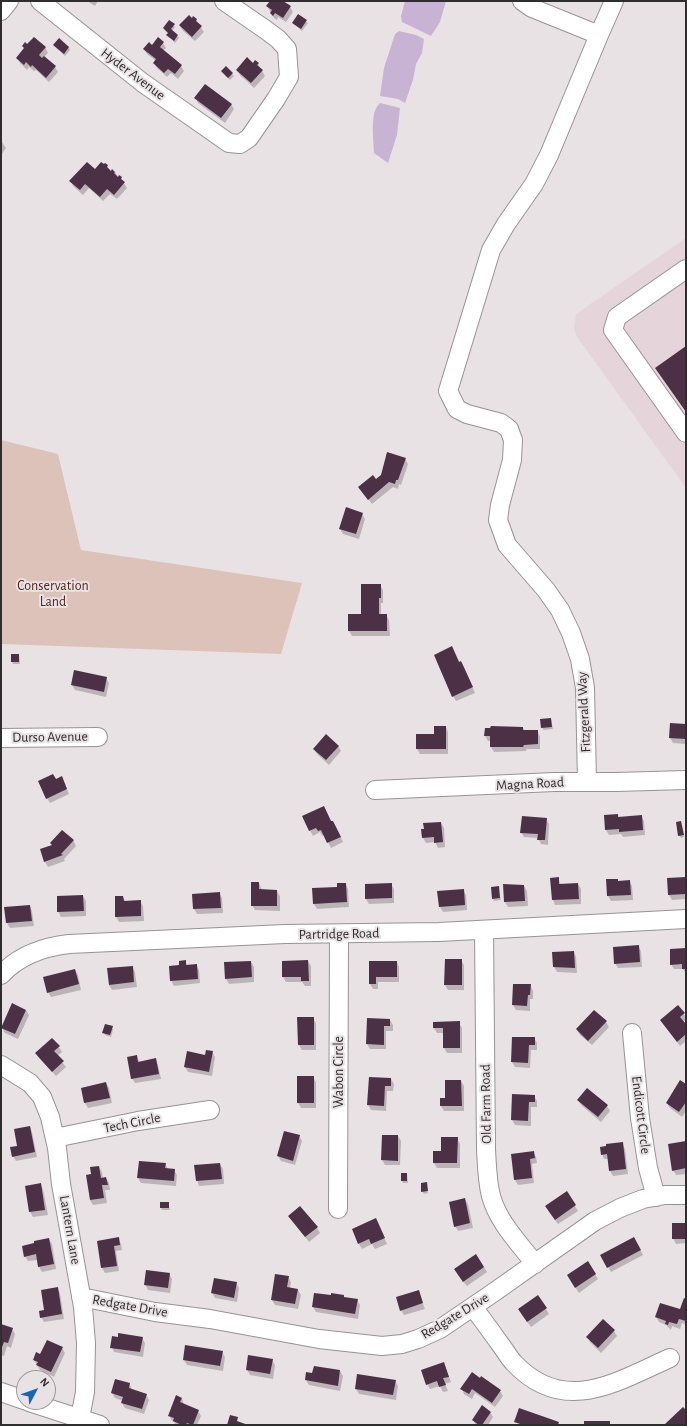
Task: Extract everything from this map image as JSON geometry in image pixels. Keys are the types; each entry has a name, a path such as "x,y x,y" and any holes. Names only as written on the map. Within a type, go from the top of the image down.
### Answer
{"street":[{"path":"1,11 9,1"},
{"name":"Hyder Avenue","path":"40,1 143,83 229,143 240,144 249,138 289,77 287,49 278,39 224,1"},
{"path":"522,1 532,8 599,36 614,1"},
{"name":"Fitzgerald Way","path":"587,782 585,688 580,659 572,632 560,610 546,590 507,545 498,520 500,505 512,460 513,440 509,430 501,423 467,414 457,409 448,391 491,250 506,224 534,184 599,36"},
{"path":"686,269 617,317 613,330 686,433"},
{"name":"Durso Avenue","path":"1,738 98,737"},
{"name":"Magna Road","path":"375,790 686,780"},
{"name":"Partridge Road","path":"1,975 9,967 24,957 40,949 53,946 269,935 484,930 686,920"},
{"name":"Old Farm Road","path":"484,930 486,1149 488,1180 491,1197 497,1212 512,1235 535,1264"},
{"name":"Wabon Circle","path":"338,1209 339,934"},
{"name":"Endicott Circle","path":"632,1033 640,1118 648,1168 656,1197"},
{"name":"Lantern Lane","path":"1,1065 30,1083 42,1097 50,1117 55,1138 61,1184 81,1297 86,1343 85,1392 80,1418"},
{"name":"Tech Circle","path":"55,1138 138,1121 210,1110"},
{"name":"Redgate Drive","path":"81,1297 155,1312 210,1319 320,1339 382,1346 402,1344 418,1339 440,1329 595,1221 620,1208 643,1199 665,1195 686,1195"},
{"path":"473,1307 514,1363 530,1377 550,1389 568,1392 588,1390 614,1383 670,1358"},
{"path":"1,1392 16,1397"},
{"path":"54,1410 100,1425"}],"shaded area":[{"path":"405,1 446,1 440,22 431,36 402,22 401,16"},
{"path":"399,31 416,35 424,39 422,53 416,64 413,80 405,103 398,99 380,96 384,68 395,34"},
{"path":"380,103 400,108 397,135 388,163 374,153 373,119 374,113"},
{"path":"686,238 686,488 577,337 574,329 576,314"}],"green space":[{"name":"Conservation Land","path":"1,440 58,454 81,550 302,583 281,654 1,644"}],"building":[{"path":"270,1 283,1 291,6 283,18 275,13 273,16 270,13 272,10 266,6"},
{"path":"298,14 307,20 301,29 292,23"},
{"path":"189,15 192,18 193,16 197,19 196,21 202,26 192,37 179,25"},
{"path":"169,20 175,24 171,29 178,35 174,41 166,35 168,33 163,28"},
{"path":"34,37 46,47 39,55 42,58 44,56 56,66 46,78 32,65 31,67 26,62 24,65 16,58 24,48 22,46 25,42 27,44"},
{"path":"158,37 164,42 160,47 182,65 175,74 168,69 164,73 153,63 156,59 143,49 149,42 152,45"},
{"path":"59,38 69,47 64,54 53,45"},
{"path":"247,57 253,63 255,60 259,63 257,65 263,70 251,83 236,70"},
{"path":"226,66 233,73 228,78 221,71"},
{"path":"205,84 232,104 221,118 194,98"},
{"path":"87,162 95,169 101,162 104,164 105,163 111,171 112,169 118,177 119,175 122,177 121,179 125,182 114,195 107,189 100,197 85,184 80,190 69,181"},
{"path":"686,346 686,412 655,368"},
{"path":"387,452 406,458 398,480 396,480 395,484 389,482 368,500 358,487 373,475 376,479 381,475"},
{"path":"346,507 363,513 356,534 339,529"},
{"path":"361,584 381,584 379,614 387,614 387,631 348,631 348,614 361,614"},
{"path":"452,646 473,687 452,697 434,655"},
{"path":"11,654 19,654 19,662 11,662"},
{"path":"74,670 107,677 104,692 71,685"},
{"path":"551,718 552,727 541,728 540,719"},
{"path":"670,723 686,724 686,739 669,738"},
{"path":"434,726 446,726 446,749 416,749 416,734 434,734"},
{"path":"491,726 523,727 523,730 538,730 538,744 524,745 523,747 490,747 490,736 484,736 485,728 490,728"},
{"path":"326,734 339,746 326,760 313,749"},
{"path":"53,774 56,779 62,776 67,789 46,799 38,781"},
{"path":"324,806 341,837 327,843 321,830 318,831 316,828 309,831 302,816"},
{"path":"618,814 618,817 642,815 643,830 619,832 619,829 605,830 604,815"},
{"path":"522,816 547,818 545,840 537,840 538,834 520,833"},
{"path":"681,821 684,835 678,836 676,822"},
{"path":"441,822 443,842 434,843 434,837 422,838 421,829 424,829 423,823"},
{"path":"62,830 74,840 61,854 63,855 44,862 40,849 52,845 50,843"},
{"path":"559,877 559,884 578,883 579,899 552,900 550,878"},
{"path":"686,877 686,894 668,895 667,878"},
{"path":"606,879 618,879 618,881 630,880 631,895 607,896"},
{"path":"251,882 259,882 259,889 277,890 277,906 251,906"},
{"path":"337,883 346,883 347,902 313,904 312,888 337,887"},
{"path":"392,883 392,898 365,899 365,884"},
{"path":"503,884 524,885 525,901 504,902"},
{"path":"499,886 500,898 492,899 491,887"},
{"path":"464,889 465,905 439,907 437,891"},
{"path":"220,892 221,908 193,909 192,894"},
{"path":"83,895 84,911 57,912 57,896"},
{"path":"115,896 123,896 124,901 141,900 141,916 115,917"},
{"path":"30,905 32,921 6,923 4,907"},
{"path":"639,945 640,962 614,964 613,947"},
{"path":"686,948 686,969 682,969 682,964 670,965 670,949"},
{"path":"574,951 575,968 553,967 552,952"},
{"path":"445,959 462,959 462,985 444,985"},
{"path":"186,960 186,965 197,964 198,979 170,981 169,966 179,965 179,961"},
{"path":"308,960 309,981 301,981 301,977 282,977 282,961"},
{"path":"251,961 252,977 225,979 224,962"},
{"path":"369,961 397,961 397,977 376,977 376,984 369,984"},
{"path":"133,966 134,982 109,985 107,968"},
{"path":"75,969 79,984 47,993 43,977"},
{"path":"513,984 531,984 527,1006 512,1005"},
{"path":"12,1003 26,1010 15,1034 1,1028"},
{"path":"678,1005 685,1013 680,1017 686,1024 686,1034 677,1042 660,1020"},
{"path":"594,1010 607,1021 588,1041 576,1029"},
{"path":"297,1017 314,1017 314,1045 298,1045"},
{"path":"367,1018 390,1019 390,1026 384,1026 384,1045 366,1044"},
{"path":"460,1021 460,1048 443,1048 443,1028 433,1028 433,1022"},
{"path":"105,1024 113,1026 110,1035 102,1033"},
{"path":"512,1037 535,1037 535,1045 529,1045 528,1063 511,1062"},
{"path":"52,1038 60,1046 54,1051 64,1061 52,1072 35,1053"},
{"path":"206,1050 213,1051 209,1072 184,1067 187,1051 205,1055"},
{"path":"137,1055 138,1062 156,1058 159,1074 131,1079 127,1057"},
{"path":"297,1076 314,1076 314,1103 297,1103"},
{"path":"369,1077 391,1078 391,1086 385,1086 384,1106 367,1105"},
{"path":"445,1080 461,1080 462,1106 440,1106 440,1098 445,1098"},
{"path":"680,1080 686,1084 686,1102 679,1112 666,1103"},
{"path":"106,1082 110,1098 84,1103 81,1088"},
{"path":"587,1088 608,1105 598,1117 577,1100"},
{"path":"512,1094 535,1095 535,1102 529,1102 528,1121 511,1120"},
{"path":"30,1126 35,1152 12,1157 10,1147 17,1146 14,1129"},
{"path":"284,1131 300,1135 293,1161 277,1156"},
{"path":"382,1135 398,1135 398,1161 381,1160"},
{"path":"441,1137 458,1137 457,1163 433,1163 433,1151 441,1151"},
{"path":"686,1141 686,1168 672,1171 668,1144"},
{"path":"623,1142 626,1169 609,1171 607,1154 601,1155 600,1147 606,1146 606,1144"},
{"path":"534,1151 535,1158 530,1159 532,1178 514,1180 511,1154"},
{"path":"139,1161 166,1163 165,1168 175,1169 174,1181 137,1178"},
{"path":"220,1163 222,1179 196,1181 194,1165"},
{"path":"99,1166 101,1178 106,1177 108,1185 102,1185 104,1198 90,1200 86,1175 91,1174 90,1167"},
{"path":"401,1173 407,1173 407,1181 401,1181"},
{"path":"427,1182 428,1191 421,1192 421,1183"},
{"path":"41,1183 45,1210 29,1212 25,1186"},
{"path":"567,1191 576,1205 555,1220 545,1206"},
{"path":"465,1198 470,1223 454,1227 449,1202"},
{"path":"160,1202 169,1202 169,1208 160,1208"},
{"path":"300,1206 318,1227 305,1237 288,1216"},
{"path":"376,1218 385,1238 371,1244 369,1239 358,1244 352,1229"},
{"path":"672,1223 686,1223 686,1239 672,1239"},
{"path":"119,1237 120,1245 114,1246 117,1266 101,1268 97,1241"},
{"path":"634,1237 641,1250 607,1268 600,1255"},
{"path":"49,1238 54,1264 38,1267 36,1254 24,1257 22,1246 34,1243 34,1241"},
{"path":"476,1254 484,1267 463,1282 454,1269"},
{"path":"588,1261 596,1274 575,1288 567,1275"},
{"path":"146,1270 170,1273 168,1288 144,1285"},
{"path":"275,1274 289,1276 287,1287 298,1289 295,1304 271,1300"},
{"path":"214,1278 237,1282 234,1298 211,1293"},
{"path":"58,1287 62,1314 40,1318 39,1311 44,1310 41,1290"},
{"path":"419,1290 423,1303 400,1311 396,1297"},
{"path":"314,1293 331,1295 331,1293 358,1299 355,1314 312,1307"},
{"path":"538,1295 547,1308 527,1322 518,1309"},
{"path":"684,1298 686,1299 686,1321 679,1319 677,1324 669,1322 668,1325 665,1324 666,1321 655,1317 660,1303 680,1309"},
{"path":"603,1319 615,1330 598,1348 586,1337"},
{"path":"1,1324 13,1328 8,1343 4,1342 1,1350"},
{"path":"118,1333 143,1337 140,1352 110,1348 112,1336 118,1337"},
{"path":"47,1340 63,1347 52,1370 47,1370 36,1365 38,1362 33,1360 36,1352 40,1354"},
{"path":"185,1345 223,1351 220,1366 183,1360"},
{"path":"248,1355 273,1359 270,1374 246,1370"},
{"path":"444,1362 449,1377 443,1378 446,1385 439,1387 437,1381 426,1385 421,1370"},
{"path":"314,1366 340,1370 338,1386 305,1380 306,1372 312,1373"},
{"path":"472,1372 480,1378 481,1376 501,1390 492,1403 472,1389 469,1394 460,1389"},
{"path":"357,1374 396,1380 393,1395 355,1389"},
{"path":"115,1379 130,1383 129,1388 147,1394 142,1409 121,1403 123,1397 111,1393"},
{"path":"176,1395 182,1398 180,1402 199,1410 193,1425 187,1423 186,1425 182,1425 173,1421 174,1418 168,1416"},
{"path":"482,1405 491,1412 482,1425 479,1425 472,1420"},
{"path":"683,1407 686,1410 686,1425 665,1424"},
{"path":"519,1408 559,1422 558,1425 523,1425 514,1422"},
{"path":"230,1415 238,1417 237,1421 248,1425 227,1425"},
{"path":"584,1421 610,1421 610,1425 584,1425"}]}
